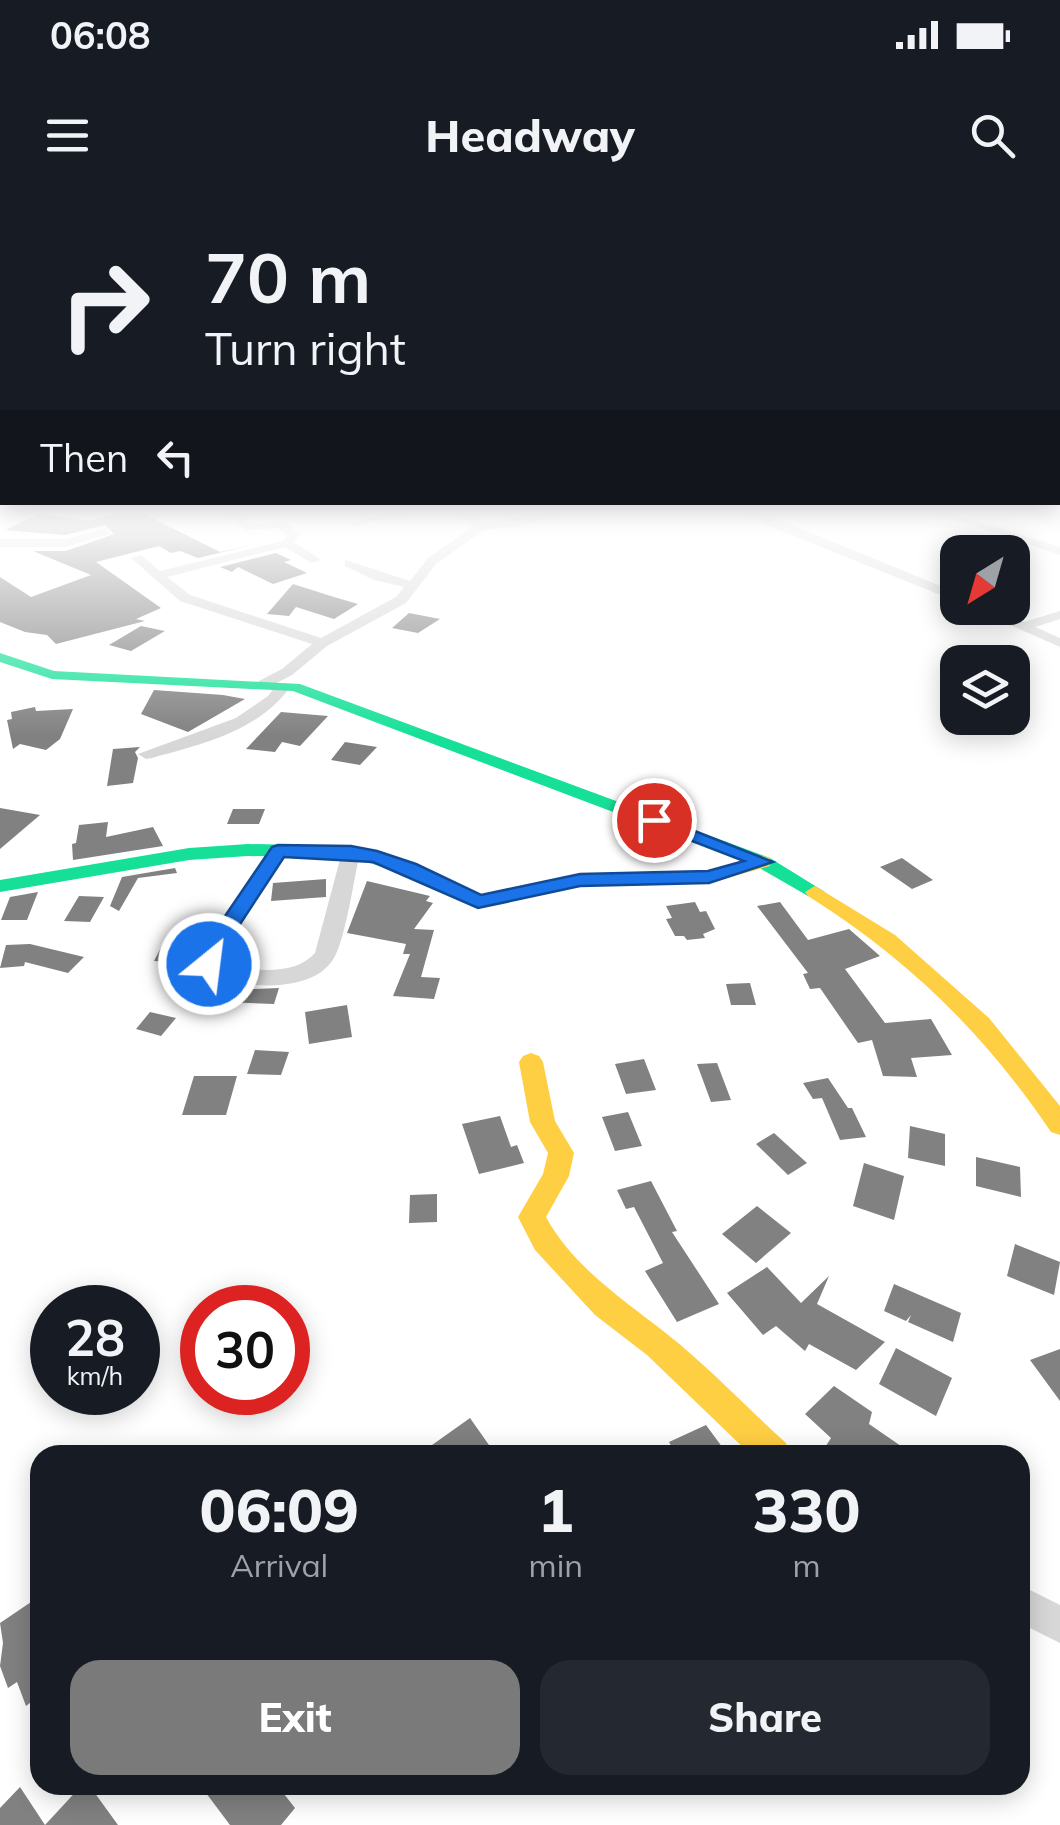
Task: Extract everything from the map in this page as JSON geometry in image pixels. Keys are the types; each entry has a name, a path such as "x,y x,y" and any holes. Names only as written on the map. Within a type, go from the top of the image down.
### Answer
{"street":[{"path":"170,585 184,598 322,643"},
{"path":"410,585 415,586"},
{"path":"146,754 234,723 262,708 273,685 322,643 391,607 415,586"},
{"path":"1024,627 1060,614"},
{"path":"1019,625 1060,643"},
{"path":"2,661 52,676 273,685 327,696 763,862 870,924 951,989 1025,1072 1060,1125"},
{"path":"278,851 216,944 209,971 300,974 317,968 325,955 351,852"},
{"path":"0,886 189,854 351,852 410,868 478,902 580,880 709,877 763,862"},
{"path":"530,1062 543,1122 561,1153 546,1197 532,1217 545,1242 605,1306 658,1346 763,1445"},
{"path":"1030,1608 1060,1625"}],"building":[{"path":"0,585 12,585 31,597 64,585 128,585 161,608 136,619 145,621 56,644 47,635 0,622"},
{"path":"292,585 358,604 334,619 296,607 289,616 267,614"},
{"path":"409,613 440,619 418,633 392,628"},
{"path":"141,626 165,631 131,651 109,645"},
{"path":"154,690 245,699 188,732 141,714"},
{"path":"35,707 36,711 73,709 60,739 46,750 20,744 13,749 7,720 12,719 11,712"},
{"path":"281,712 328,716 300,746 282,742 275,752 246,749"},
{"path":"345,742 377,747 360,765 331,760"},
{"path":"140,747 135,752 138,758 133,783 107,786 113,749"},
{"path":"0,808 40,815 0,849"},
{"path":"233,809 265,809 259,824 227,824"},
{"path":"108,822 106,837 153,827 163,846 73,860 72,844 76,843 79,825"},
{"path":"902,858 933,880 912,889 880,867"},
{"path":"175,868 177,873 138,878 119,911 110,906 122,877"},
{"path":"326,879 326,897 271,901 273,883"},
{"path":"367,881 430,896 426,901 433,903 414,929 434,930 421,977 440,978 434,999 393,996 410,954 403,954 406,944 347,933"},
{"path":"38,892 27,920 1,920 10,897"},
{"path":"79,896 104,897 90,922 64,921"},
{"path":"695,902 700,912 706,911 715,929 703,934 705,938 687,940 675,936 666,919 672,918 666,906"},
{"path":"780,902 808,940 849,929 880,956 845,969 885,1023 931,1019 952,1055 911,1058 917,1077 883,1076 872,1040 858,1043 820,988 810,989 803,974 808,973 757,906"},
{"path":"166,938 205,940 196,964 154,961"},
{"path":"30,944 84,957 68,973 25,962 24,966 0,968 6,945"},
{"path":"750,983 756,1005 731,1005 726,984"},
{"path":"227,986 279,988 274,1004 221,1002"},
{"path":"347,1005 352,1037 309,1044 305,1012"},
{"path":"150,1012 176,1018 161,1036 136,1029"},
{"path":"255,1050 289,1052 281,1075 247,1074"},
{"path":"644,1059 656,1090 626,1094 615,1064"},
{"path":"717,1063 731,1100 711,1102 697,1064"},
{"path":"194,1076 237,1076 226,1115 182,1115"},
{"path":"828,1078 848,1108 852,1108 866,1137 840,1140 822,1098 813,1099 803,1083"},
{"path":"628,1112 642,1146 615,1151 602,1117"},
{"path":"500,1116 511,1147 517,1145 524,1163 479,1174 462,1124"},
{"path":"910,1126 945,1134 945,1166 908,1158"},
{"path":"774,1133 807,1163 788,1175 756,1144"},
{"path":"976,1157 1020,1167 1021,1197 976,1186"},
{"path":"864,1163 904,1176 894,1220 853,1206"},
{"path":"651,1181 677,1231 672,1232 719,1304 677,1322 645,1271 663,1263 634,1207 626,1209 617,1190"},
{"path":"437,1194 437,1222 409,1223 410,1195"},
{"path":"757,1206 791,1233 756,1263 722,1234"},
{"path":"1015,1244 1060,1262 1054,1295 1007,1276"},
{"path":"767,1267 801,1303 829,1276 817,1304 885,1342 856,1370 809,1344 805,1351 776,1326 763,1335 727,1293"},
{"path":"894,1284 961,1313 953,1342 908,1322 911,1315 906,1321 884,1311"},
{"path":"896,1348 952,1378 936,1416 879,1384"},
{"path":"1060,1349 1060,1401 1030,1360"},
{"path":"834,1386 872,1412 869,1424 899,1445 826,1445 831,1438 805,1414"},
{"path":"470,1418 489,1445 432,1445"},
{"path":"706,1425 721,1445 671,1445 669,1442"},
{"path":"30,1603 30,1703 26,1706 17,1682 8,1688 0,1666 0,1623"},
{"path":"20,1787 45,1825 0,1825 0,1808"},
{"path":"73,1795 96,1795 118,1825 45,1825"},
{"path":"208,1795 285,1795 295,1808 281,1825 230,1825"}],"traffic: fast":[{"path":"0,657 52,675 295,687 763,862 815,892"},
{"path":"0,886 189,854 248,850 351,852 410,868 482,901"}],"traffic: slow":[{"path":"482,901 580,880 709,877 763,862"},
{"path":"815,892 888,940 952,994 1008,1055 1060,1125"},
{"path":"531,1062 543,1122 561,1153 556,1176 532,1217 545,1242 605,1306 658,1345 763,1445"}],"route":[{"path":"209,964 216,944 278,851 351,852 377,857 410,868 478,902 580,880 709,877 763,862 654,820"}]}
